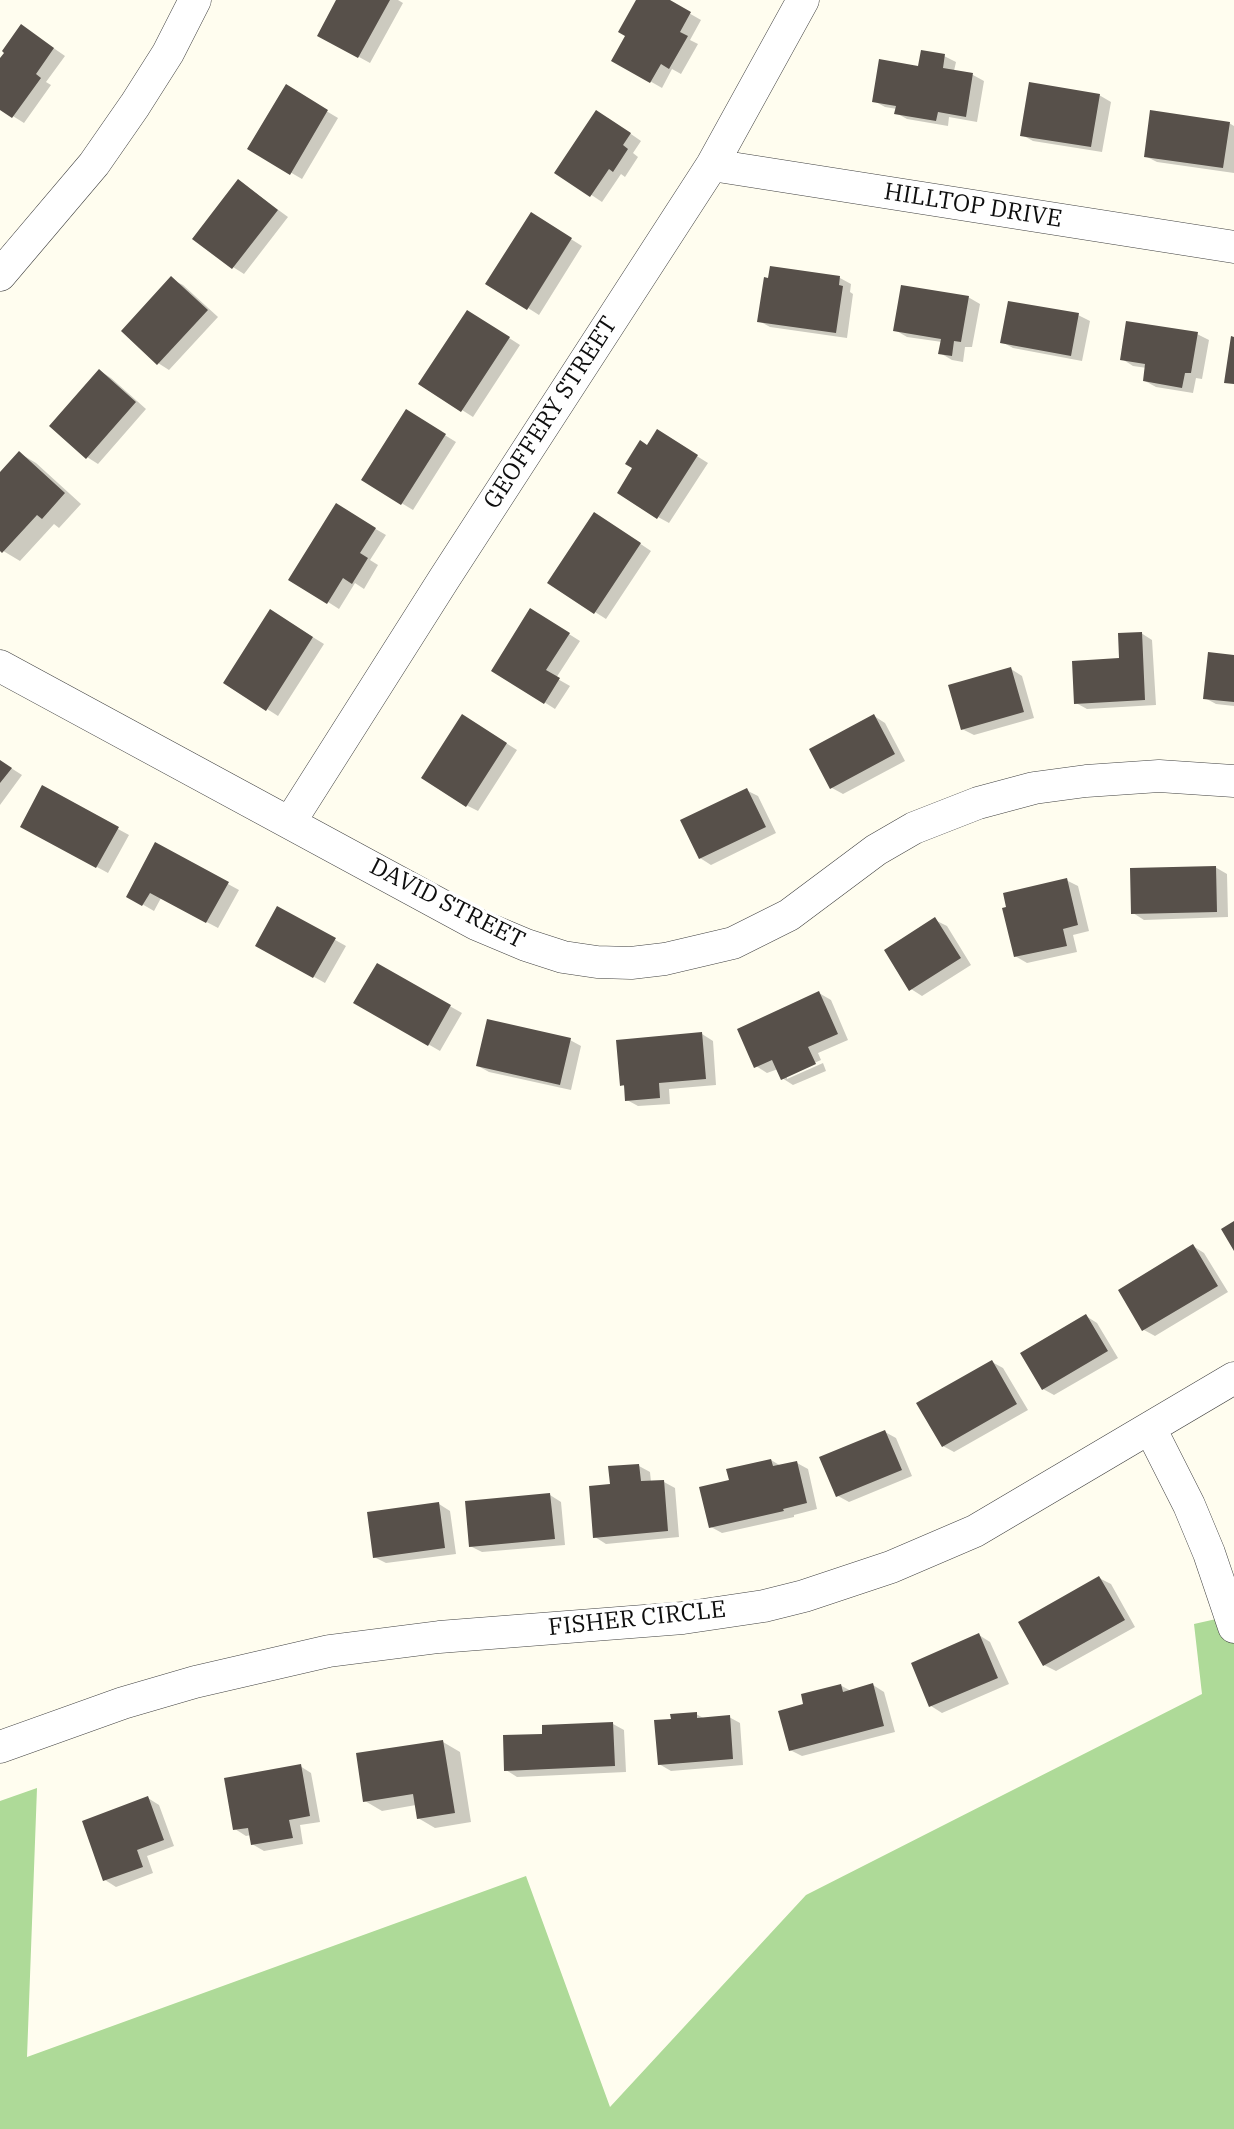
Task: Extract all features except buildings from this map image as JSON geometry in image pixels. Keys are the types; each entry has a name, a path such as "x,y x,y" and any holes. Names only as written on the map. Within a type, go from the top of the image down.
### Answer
{"street":[{"path":"0,275 94,164 168,53 195,0"},
{"name":"GEOFFERY STREET","path":"290,822 443,579 712,165 803,0"},
{"name":"HILLTOP DRIVE","path":"712,165 1234,247"},
{"name":"DAVID STREET","path":"0,666 475,924 563,957 597,962 631,963 696,953 733,943 789,915 876,850 914,828 978,803 1034,788 1086,780 1159,776 1234,781"},
{"name":"FISHER CIRCLE","path":"0,1747 123,1703 183,1685 330,1651 439,1637 683,1618 764,1606 804,1596 891,1567 975,1531 1234,1378"},
{"path":"1150,1428 1189,1505 1209,1553 1234,1627"}],"green space":[{"path":"1234,1615 1234,2129 0,2129 0,1801 37,1788 27,2057 526,1876 610,2107 806,1895 1202,1694 1194,1624"}]}
